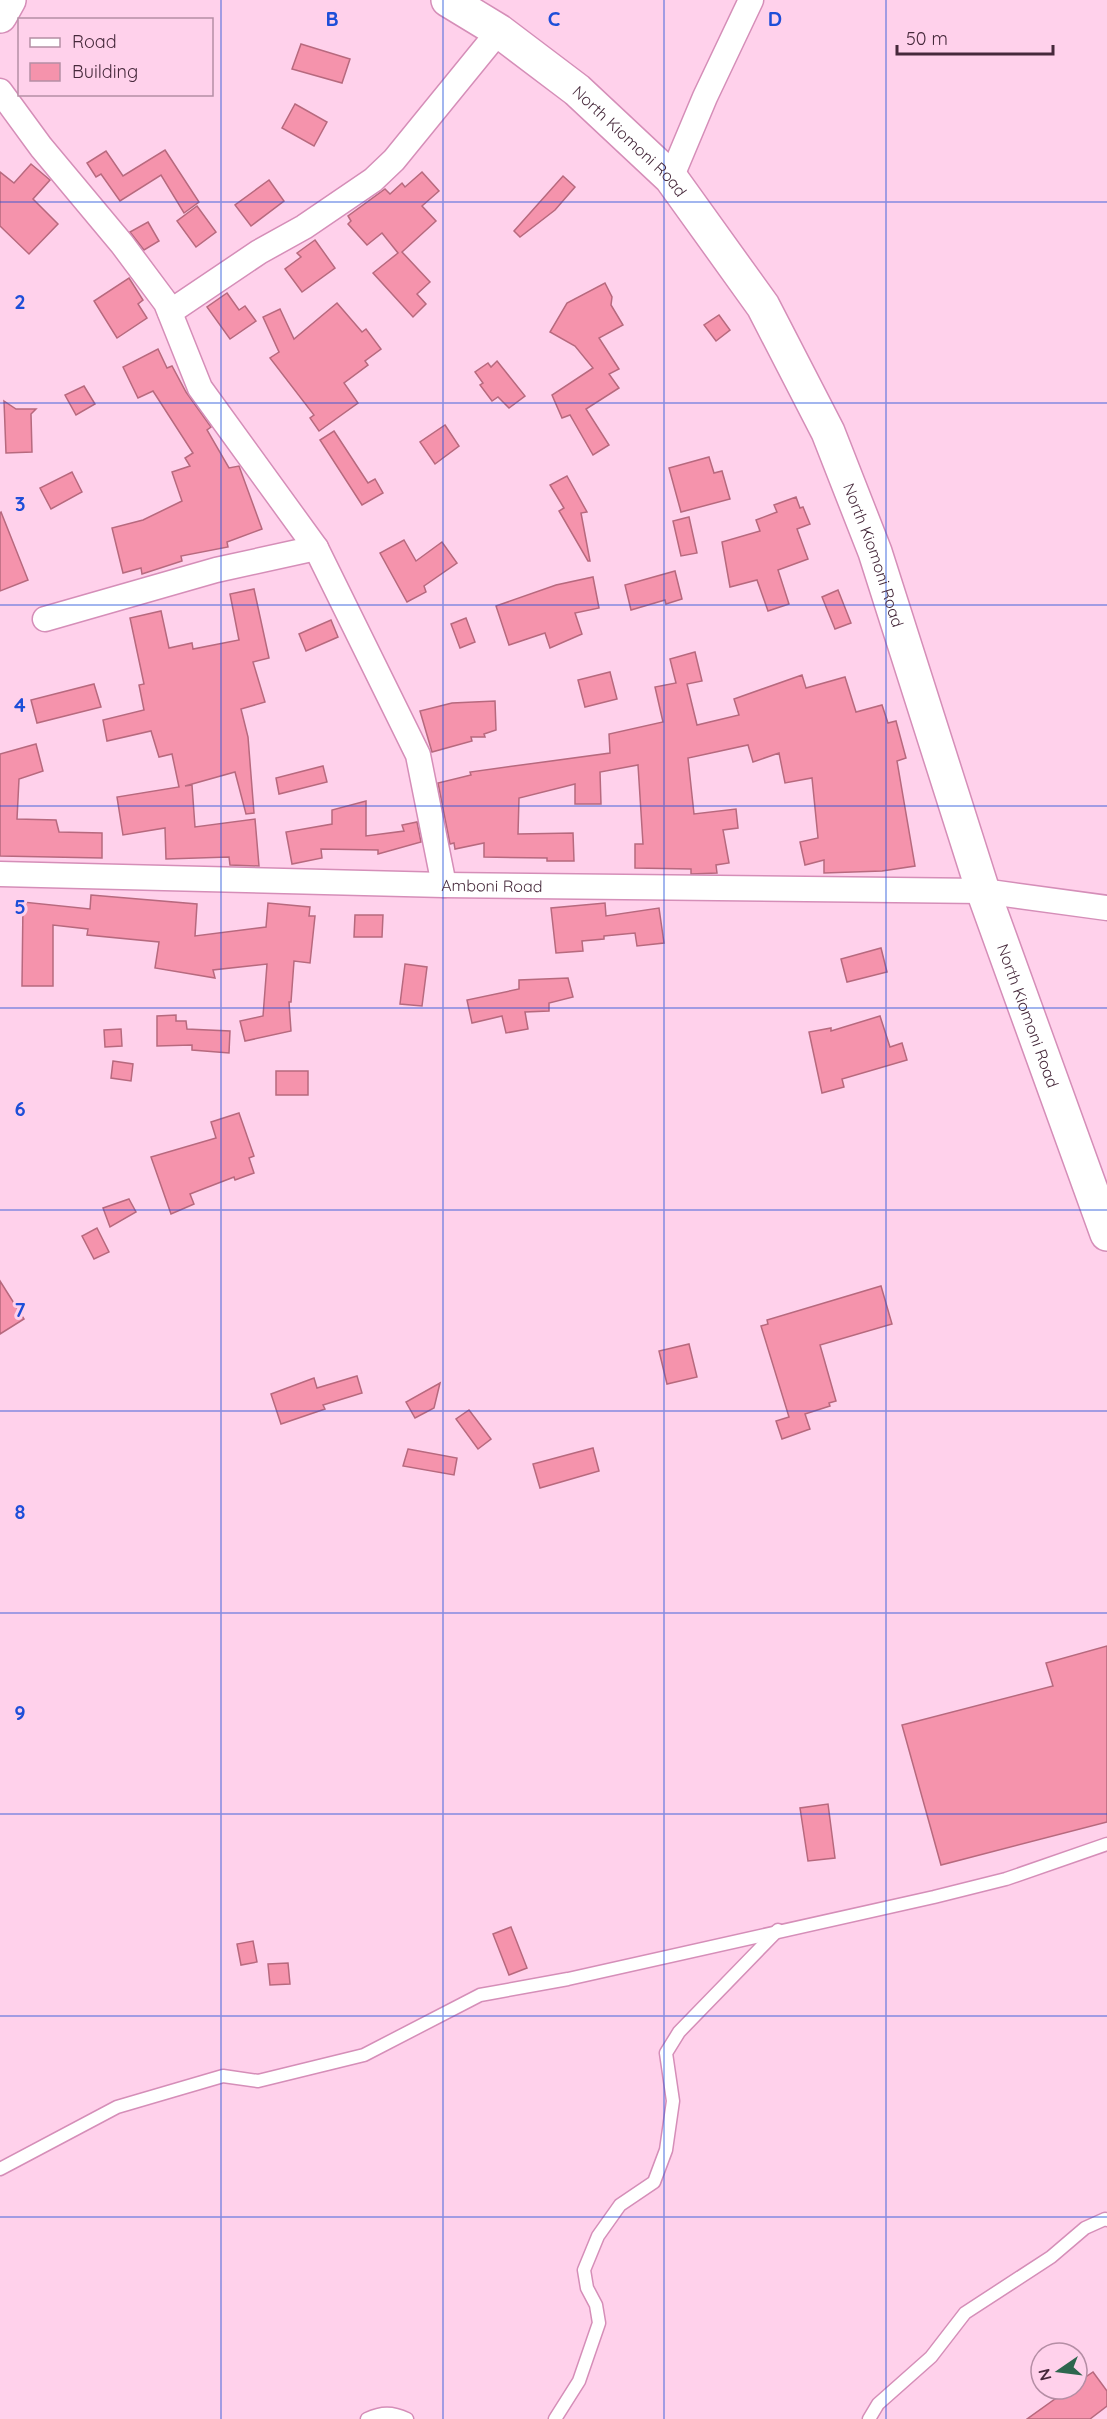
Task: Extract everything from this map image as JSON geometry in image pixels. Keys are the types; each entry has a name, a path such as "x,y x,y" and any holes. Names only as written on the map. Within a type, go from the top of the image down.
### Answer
{"main road":[{"path":"0,16 9,0"},
{"name":"North Kiomoni Road","path":"448,0 499,31 577,90 671,178 763,306 828,432 875,552 983,891 1107,1234"}],"street":[{"path":"671,178 705,97 751,0"},
{"path":"170,312 373,180 394,160 499,31"},
{"path":"0,91 41,147 122,244 166,303 200,388 316,548 418,755 444,885"},
{"path":"45,619 216,570 316,548"},
{"name":"Amboni Road","path":"0,874 444,885 983,891 1107,908"}],"lane":[{"path":"0,2169 117,2107 223,2076 258,2081 364,2055 480,1995 568,1979 1006,1879 1107,1844"},
{"path":"555,2419 579,2381 598,2323 596,2305 587,2288 584,2270 598,2236 620,2205 654,2182 666,2150 673,2101 666,2053 679,2032 778,1930"},
{"path":"869,2419 878,2404 930,2357 965,2313 1051,2257 1085,2228 1107,2220"},
{"path":"368,2419 381,2413 396,2414 407,2419"}],"building":[{"path":"301,44 350,59 342,83 292,69"},
{"path":"295,104 327,122 314,146 282,128"},
{"path":"165,150 199,202 184,213 161,175 120,201 101,174 96,177 87,163 106,151 123,176"},
{"path":"31,164 50,180 33,199 58,224 29,254 0,226 0,172 14,183"},
{"path":"422,172 439,191 422,206 436,221 402,252 430,282 417,294 426,304 413,317 373,273 398,253 382,233 367,245 348,224 351,221 348,216 385,189 390,194 402,183 405,187"},
{"path":"563,176 575,187 555,210 520,237 514,231"},
{"path":"269,180 284,201 251,226 235,205"},
{"path":"197,206 216,232 196,247 177,221"},
{"path":"148,222 159,241 144,250 130,232"},
{"path":"315,240 335,268 302,292 285,269 301,257 297,253"},
{"path":"129,278 143,300 138,304 147,318 117,338 94,301"},
{"path":"605,283 612,297 611,305 623,325 599,338 619,369 609,374 619,388 586,409 609,445 593,455 570,415 562,418 552,395 593,368 575,346 550,332 567,303"},
{"path":"227,293 239,310 245,306 256,321 230,339 207,307"},
{"path":"337,303 362,332 366,329 381,349 365,361 368,365 344,383 358,403 319,431 310,418 314,415 270,358 279,352 263,317 280,309 294,339"},
{"path":"719,315 730,330 716,341 704,325"},
{"path":"158,349 167,368 172,366 186,392 211,427 207,430 229,468 239,466 262,529 227,542 228,547 181,556 182,561 142,574 141,568 123,573 112,528 143,520 182,501 172,472 190,466 185,458 193,453 153,391 138,398 123,367"},
{"path":"497,361 525,396 509,408 498,397 492,401 480,385 483,383 475,372 488,363 491,367"},
{"path":"84,386 95,404 76,415 65,395"},
{"path":"4,401 16,409 36,409 31,414 32,452 6,453"},
{"path":"445,425 459,446 435,464 420,442"},
{"path":"334,431 368,483 375,479 383,493 362,505 320,440"},
{"path":"709,457 714,473 722,471 730,499 681,512 669,468"},
{"path":"72,472 82,492 51,509 40,488"},
{"path":"567,476 587,512 581,513 590,561 559,511 564,508 550,485"},
{"path":"796,497 810,524 797,529 808,559 778,570 789,604 768,611 757,580 730,587 722,542 760,531 756,520 777,512 774,505"},
{"path":"0,513 28,580 0,591"},
{"path":"689,517 697,553 681,556 673,521"},
{"path":"404,540 416,561 442,542 457,563 424,586 426,592 407,602 380,553"},
{"path":"675,571 682,599 666,604 665,600 631,610 625,585"},
{"path":"593,577 599,608 575,613 582,634 550,648 545,633 509,645 496,606 556,585"},
{"path":"254,589 269,658 253,662 265,702 241,709 248,737 254,813 246,814 235,772 185,786 192,785 195,827 255,819 259,866 230,865 229,857 166,859 165,828 123,835 117,797 179,787 172,754 159,757 151,731 107,741 103,720 144,710 139,685 144,684 130,618 161,611 169,648 192,643 193,649 239,640 230,594"},
{"path":"838,590 851,623 835,629 822,597"},
{"path":"466,618 475,642 460,648 451,624"},
{"path":"331,620 338,637 306,651 299,634"},
{"path":"695,652 702,681 687,684 697,725 739,715 734,699 802,675 806,688 845,677 856,712 882,705 888,723 896,721 906,758 897,761 915,866 882,871 824,873 824,860 805,865 800,842 818,838 812,778 785,783 779,753 753,762 748,745 688,758 694,814 736,809 738,828 723,830 729,863 716,865 717,873 691,874 691,869 635,868 635,844 643,844 638,765 600,772 601,804 575,804 575,784 519,798 518,834 573,833 574,861 484,857 484,843 455,849 454,843 450,844 438,783 471,775 470,772 610,753 609,734 663,722 655,687 676,683 670,659"},
{"path":"610,672 617,699 585,707 578,680"},
{"path":"94,684 101,707 37,723 31,700"},
{"path":"495,701 496,730 484,734 485,737 471,737 472,741 432,752 420,711 452,703"},
{"path":"36,744 43,771 19,779 17,819 56,820 59,832 102,833 102,858 0,856 0,754"},
{"path":"323,766 327,782 279,794 276,778"},
{"path":"366,801 366,836 404,831 402,825 417,822 421,842 378,854 378,850 321,849 322,858 292,864 286,832 332,824 332,810"},
{"path":"91,895 197,904 195,936 266,927 268,903 310,907 309,916 315,916 310,963 294,961 291,1002 289,1002 291,1031 245,1041 240,1021 263,1016 267,964 213,970 215,978 155,968 159,942 87,935 88,929 53,925 53,986 22,986 23,902 90,909"},
{"path":"605,903 606,916 659,908 664,943 637,946 635,933 582,941 583,951 556,953 551,908"},
{"path":"355,915 383,915 382,937 354,937"},
{"path":"881,948 887,972 847,982 841,959"},
{"path":"405,964 427,967 422,1006 400,1004"},
{"path":"568,978 573,997 549,1003 549,1011 525,1012 528,1029 506,1033 502,1016 472,1023 467,1000 519,989 519,980"},
{"path":"176,1015 176,1021 186,1021 187,1029 230,1031 229,1053 192,1050 192,1045 157,1046 157,1016"},
{"path":"880,1016 890,1047 902,1043 907,1060 842,1079 844,1087 822,1093 809,1032 831,1028 831,1031"},
{"path":"121,1029 122,1046 105,1047 104,1030"},
{"path":"113,1061 133,1064 131,1081 111,1078"},
{"path":"276,1071 308,1071 308,1095 276,1095"},
{"path":"239,1113 254,1156 249,1158 254,1173 235,1180 234,1177 190,1194 194,1204 171,1214 151,1157 216,1138 211,1122"},
{"path":"129,1199 136,1212 110,1227 103,1208"},
{"path":"97,1228 109,1252 94,1259 82,1236"},
{"path":"0,1281 24,1319 0,1334"},
{"path":"881,1286 892,1324 820,1345 836,1401 829,1403 830,1406 805,1414 810,1429 782,1439 776,1421 789,1417 761,1326 768,1324 767,1320"},
{"path":"689,1344 697,1377 667,1384 659,1351"},
{"path":"357,1376 362,1393 323,1405 325,1409 281,1424 271,1394 314,1378 317,1388"},
{"path":"440,1383 434,1408 415,1418 406,1402"},
{"path":"469,1410 491,1439 478,1449 456,1419"},
{"path":"593,1448 599,1471 540,1488 533,1464"},
{"path":"408,1449 457,1458 454,1475 403,1466"},
{"path":"1107,1646 1107,1822 941,1865 902,1725 1053,1686 1046,1663"},
{"path":"828,1804 835,1858 808,1861 800,1808"},
{"path":"511,1927 527,1968 509,1975 493,1934"},
{"path":"253,1941 257,1962 241,1965 237,1944"},
{"path":"288,1963 290,1984 270,1985 268,1964"},
{"path":"1093,2372 1107,2391 1107,2406 1090,2419 1027,2419 1052,2401 1089,2401 1089,2375"}]}
